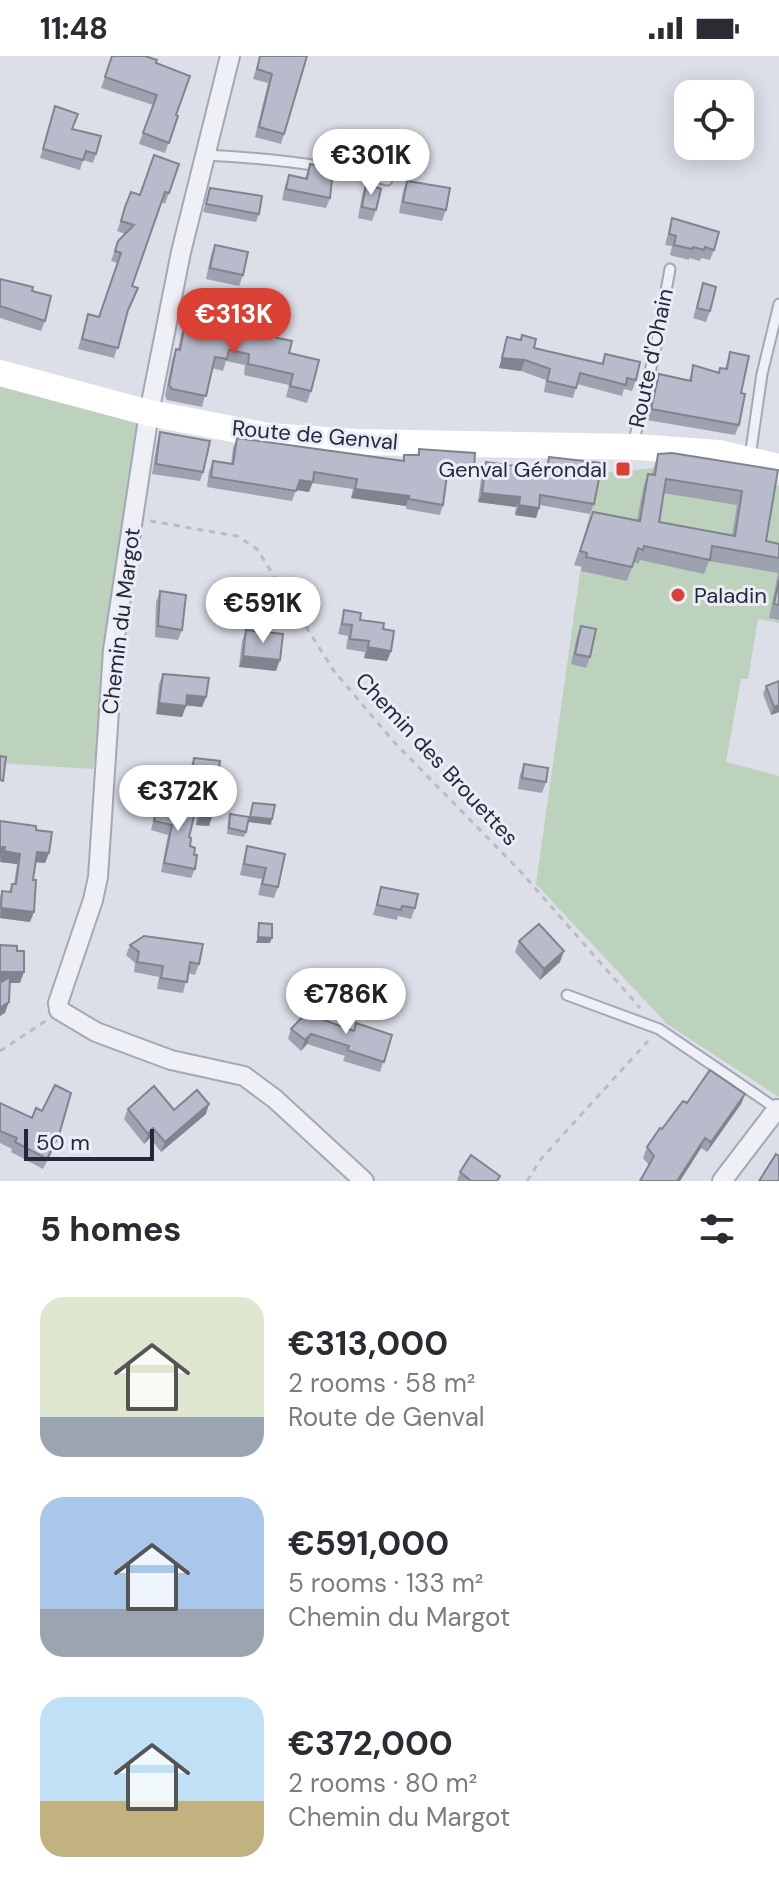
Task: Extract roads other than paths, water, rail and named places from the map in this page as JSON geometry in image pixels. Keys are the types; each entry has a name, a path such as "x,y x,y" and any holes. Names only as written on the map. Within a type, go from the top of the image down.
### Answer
{"main road":[{"name":"Route de Genval","path":"0,373 149,413 269,436 311,440 635,448"},
{"name":"Route d'Ohain","path":"635,448 719,453 779,467"}],"street":[{"name":"Chemin du Margot","path":"230,56 181,252 149,413 113,650 98,877 58,1003 59,1010 96,1032 171,1060 244,1076 275,1099 364,1181"},
{"path":"722,1181 777,1109"}],"lane":[{"path":"205,155 312,164 387,180"},
{"name":"Route d'Ohain","path":"635,448 670,269"},
{"path":"749,460 762,374 779,304"},
{"path":"567,995 659,1029 777,1109"}],"place":[{"name":"Genval Gérondal","path":"623,469"},
{"name":"Paladin","path":"678,595"}]}
